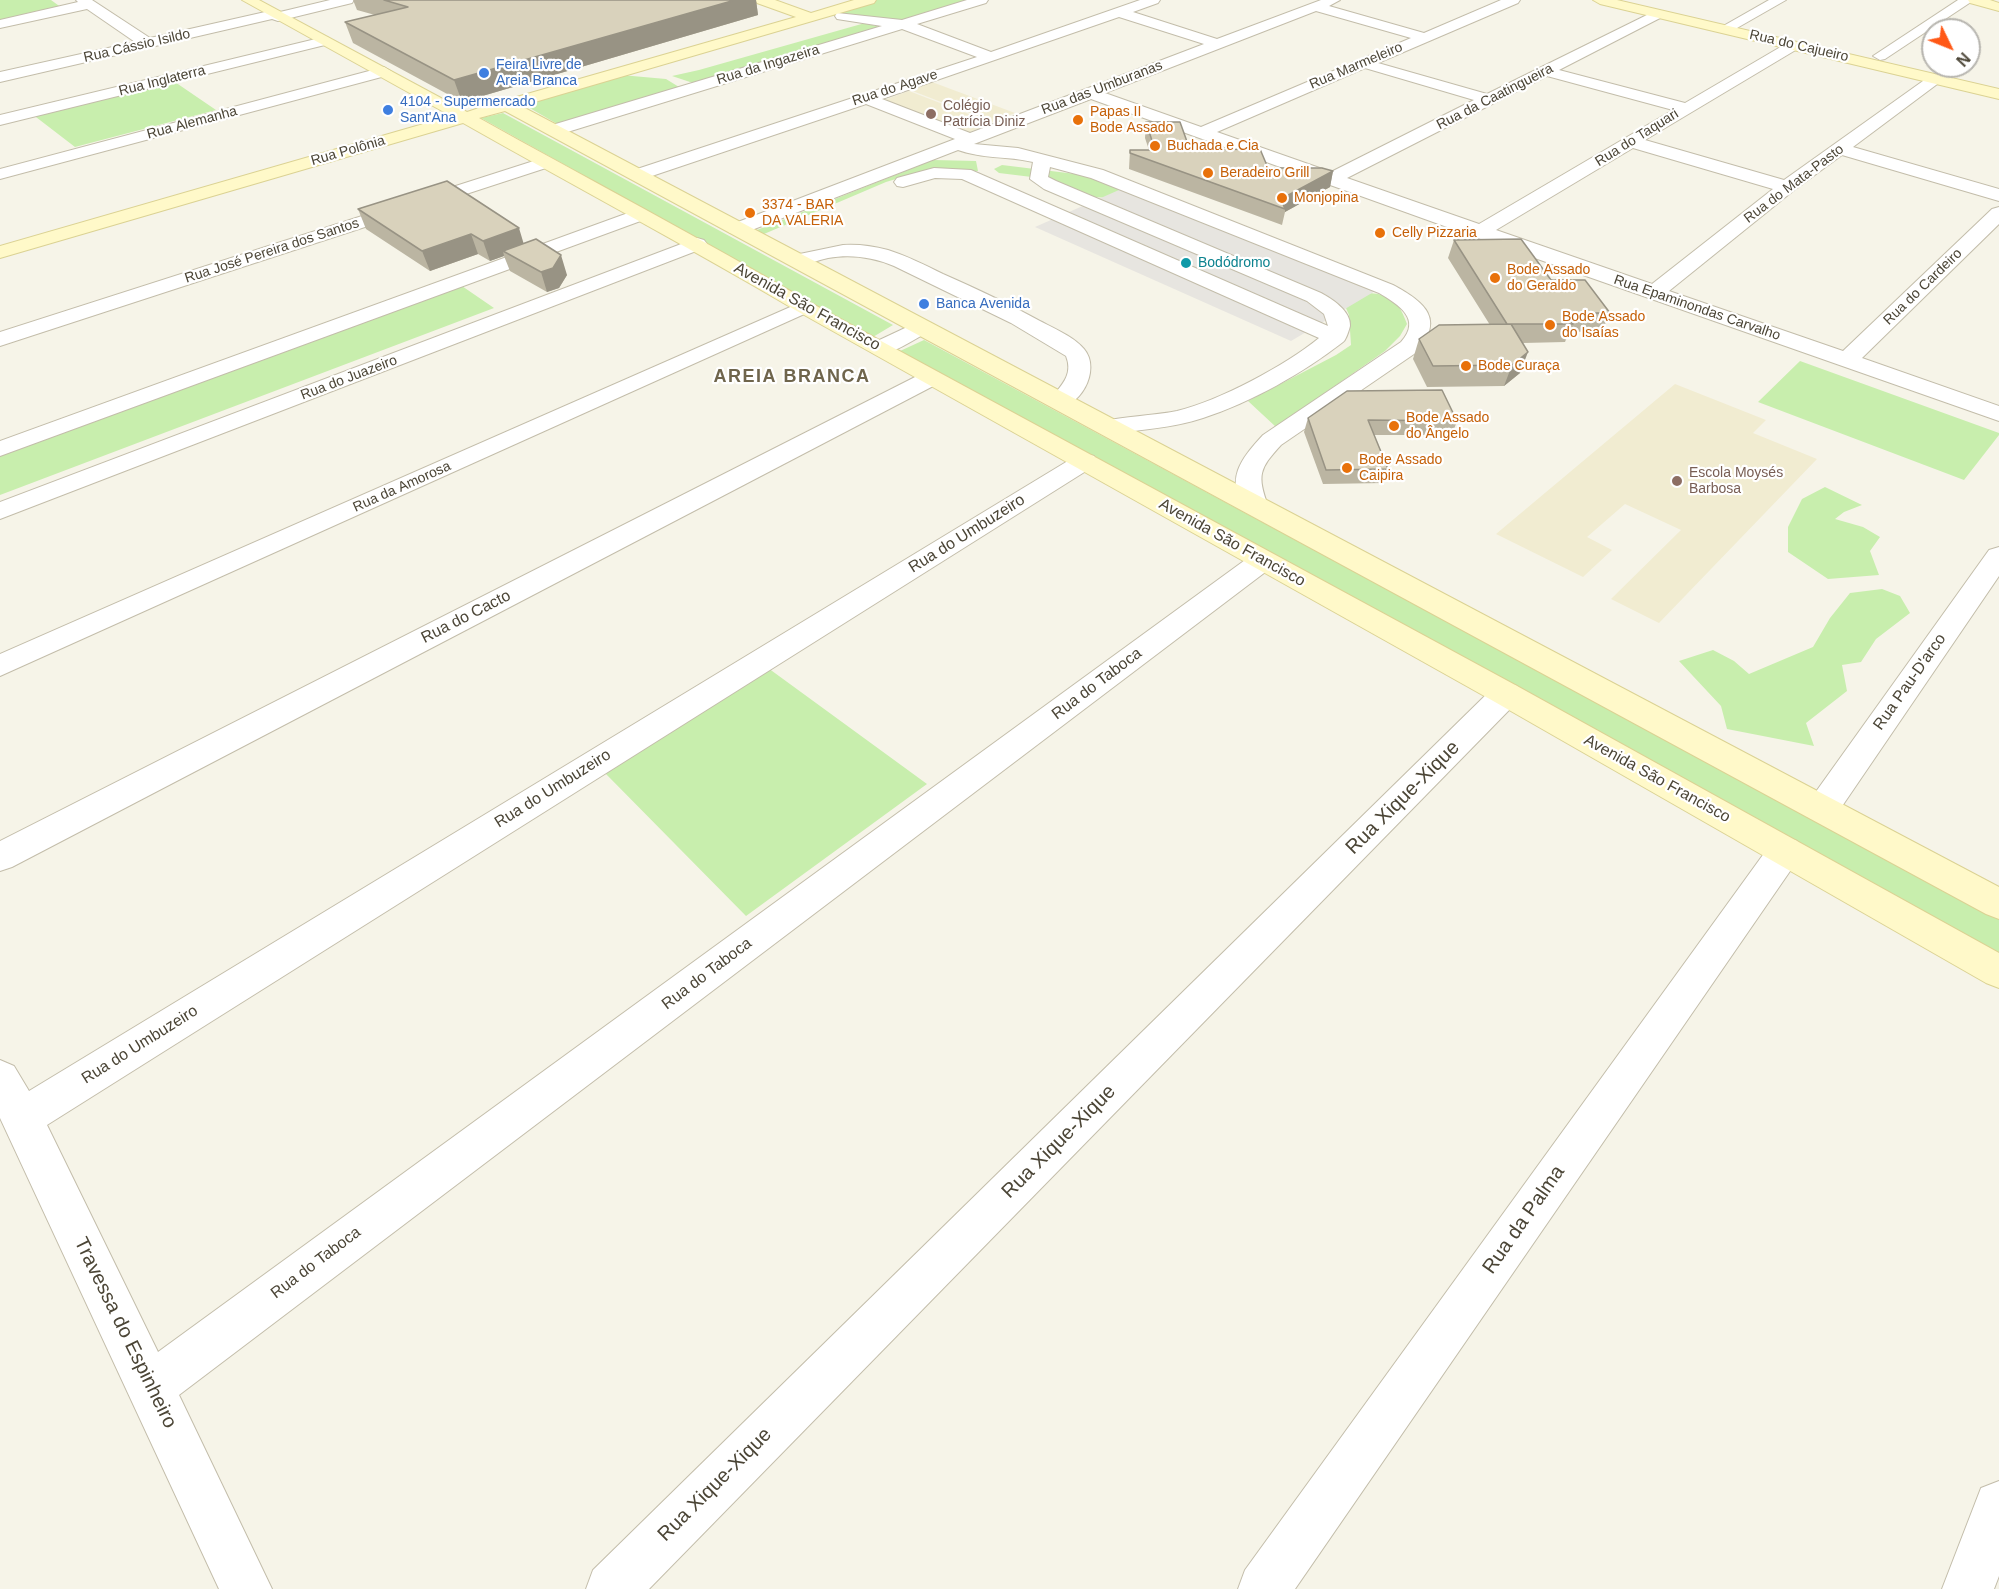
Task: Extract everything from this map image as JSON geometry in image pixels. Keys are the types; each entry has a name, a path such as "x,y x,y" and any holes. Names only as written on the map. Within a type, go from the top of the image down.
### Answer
{"main road":[{"path":"249,0 384,72 477,110 555,130 1999,904"},
{"path":"762,0 804,15"},
{"name":"Rua Polônia","path":"0,252 804,15 869,0"},
{"name":"Rua do Cajueiro","path":"1600,0 1657,14 1880,56 1999,84"},
{"name":"Rua do Cajueiro","path":"1643,0 1794,45 1999,94"},
{"path":"1975,0 1999,7"},
{"name":"Rua Polônia","path":"804,15 842,8"},
{"name":"Rua Polônia","path":"0,240 477,110"},
{"name":"Avenida São Francisco","path":"477,110 543,163 697,244 804,308 1506,694 1999,972"}],"street":[{"name":"Rua Cássio Isildo","path":"7,75 348,0"},
{"name":"Rua da Ingazeira","path":"555,130 981,0"},
{"name":"Rua do Agave","path":"637,175 991,57 1153,0"},
{"name":"Rua das Umburanas","path":"748,234 1090,93 1333,0"},
{"name":"Rua Marmeleiro","path":"1200,133 1513,0"},
{"path":"1730,26 1779,0"},
{"path":"1880,56 1967,0"},
{"path":"0,24 86,2 147,43"},
{"path":"1315,7 1424,37"},
{"path":"842,8 903,24 991,57"},
{"path":"1119,12 1217,44"},
{"name":"Rua da Caatingueira","path":"1331,179 1657,14"},
{"name":"Rua Inglaterra","path":"0,120 324,41"},
{"name":"Rua do Taquari","path":"1479,232 1794,45"},
{"path":"0,63 7,75"},
{"path":"1363,63 1490,100"},
{"path":"1547,71 1685,108"},
{"name":"Rua Alemanha","path":"0,174 384,72"},
{"path":"174,78 192,90"},
{"name":"Rua do Mata-Pasto","path":"1654,292 1787,187 1935,79"},
{"name":"Rua Epaminondas Carvalho","path":"1090,93 1999,414"},
{"path":"866,98 965,144 1018,153 1097,174 1386,288 1412,306 1420,325 1420,333 1409,347 1272,440 1248,467 1246,480 1255,506"},
{"path":"211,103 227,114"},
{"path":"28,113 43,127"},
{"path":"58,141 74,154"},
{"path":"1632,142 1787,187"},
{"path":"965,144 965,174"},
{"path":"1840,149 1999,195"},
{"path":"1042,159 1039,179 1050,185 1314,297 1331,309 1337,318 1339,327 1336,337 1320,350 1226,402 1172,419 1108,427"},
{"name":"Rua José Pereira dos Santos","path":"0,339 543,163"},
{"path":"748,234 919,176 934,173 965,174 1336,337"},
{"name":"Rua do Cardeiro","path":"1847,360 1999,213"},
{"path":"0,449 474,284 639,215"},
{"name":"Rua do Juazeiro","path":"0,511 511,307 697,244"},
{"path":"797,260 836,250 860,250 884,255 921,270 1029,323 1075,351 1080,364 1080,373 1075,385 1061,401"},
{"name":"Rua da Amorosa","path":"0,666 804,308"},
{"path":"880,348 920,327"},
{"name":"Rua do Cacto","path":"0,857 932,378"},
{"name":"Rua do Umbuzeiro","path":"21,1118 1085,461"},
{"name":"Rua Pau-D'arco","path":"1822,809 1998,560"},
{"name":"Rua do Taboca","path":"151,1386 1262,561"},
{"name":"Rua Xique-Xique","path":"612,1589 1506,694"},
{"name":"Rua da Palma","path":"1264,1589 1785,851"},
{"name":"Travessa do Espinheiro","path":"0,1079 151,1386 246,1589"},
{"path":"1968,1589 1999,1506"}],"shaded area":[{"path":"932,82 1015,113 993,122 910,90"},
{"name":"Colégio Patrícia Diniz","path":"909,91 992,123 955,138 871,105"},
{"path":"1128,186 1382,287 1291,341 1035,227"},
{"name":"Escola Moysés Barbosa","path":"1675,384 1766,420 1753,433 1817,459 1659,623 1611,599 1681,530 1625,504 1587,537 1612,550 1583,577 1496,534"}],"green space":[{"path":"0,0 51,0 62,8 0,21"},
{"path":"877,0 975,0 903,21 828,15"},
{"path":"865,23 880,27 693,83 672,76 699,70"},
{"path":"621,75 666,79 679,87 559,125 521,103"},
{"path":"172,80 216,110 75,147 32,114"},
{"path":"503,113 893,325 873,337 481,118"},
{"path":"933,160 976,161 978,171 922,171 886,182 764,234 757,230"},
{"path":"1002,165 1092,176 1357,293 1389,297 1399,306 1407,324 1400,336 1385,351 1276,427 1248,401 1351,345 1349,315 1342,299 1119,199 1095,197 1048,179 999,173 994,169"},
{"path":"459,284 494,308 0,495 0,450"},
{"path":"924,340 1999,919 1999,954 900,351"},
{"path":"1800,361 1999,433 1999,435 1964,480 1758,402"},
{"path":"1825,487 1862,505 1844,512 1835,519 1863,527 1880,537 1870,551 1879,575 1828,579 1788,552 1788,527 1802,499"},
{"path":"1882,589 1900,596 1910,613 1876,639 1861,662 1842,665 1847,691 1806,723 1814,746 1727,729 1721,706 1679,661 1713,650 1734,661 1749,674 1813,647 1830,618 1850,593"},
{"path":"768,668 927,784 746,916 605,773"}],"building":[{"name":"Feira Livre de Areia Branca","path":"384,0 735,0 454,80 345,22 408,7"},
{"path":"1146,122 1180,122 1190,150 1260,149 1268,168 1322,168 1333,171 1281,199 1285,209 1130,153 1130,150 1155,150"},
{"path":"447,181 519,228 483,241 471,234 422,251 358,209"},
{"path":"536,239 561,255 553,268 541,272 503,251"},
{"path":"1521,239 1551,280 1585,280 1610,313 1565,313 1573,324 1507,324 1454,240"},
{"path":"1511,324 1528,352 1512,365 1433,366 1419,339 1439,325"},
{"path":"1442,390 1457,421 1368,420 1388,469 1326,470 1308,418 1347,391"}],"place":[{"name":"Feira Livre de Areia Branca","path":"484,73"},
{"name":"4104 - Supermercado Sant'Ana","path":"388,110"},
{"name":"Colégio Patrícia Diniz","path":"931,114"},
{"name":"Papas II Bode Assado","path":"1078,120"},
{"name":"Buchada e Cia","path":"1155,146"},
{"name":"Beradeiro Grill","path":"1208,173"},
{"name":"Monjopina","path":"1282,198"},
{"name":"3374 - BAR DA VALERIA","path":"750,213"},
{"name":"Celly Pizzaria","path":"1380,233"},
{"name":"Bodódromo","path":"1186,263"},
{"name":"Bode Assado do Geraldo","path":"1495,278"},
{"name":"Banca Avenida","path":"924,304"},
{"name":"Bode Assado do Isaías","path":"1550,325"},
{"name":"Bode Curaça","path":"1466,366"},
{"name":"Bode Assado do Ângelo","path":"1394,426"},
{"name":"Bode Assado Caipira","path":"1347,468"},
{"name":"Escola Moysés Barbosa","path":"1677,481"}],"district":[{"name":"AREIA BRANCA","path":"792,377"}]}
